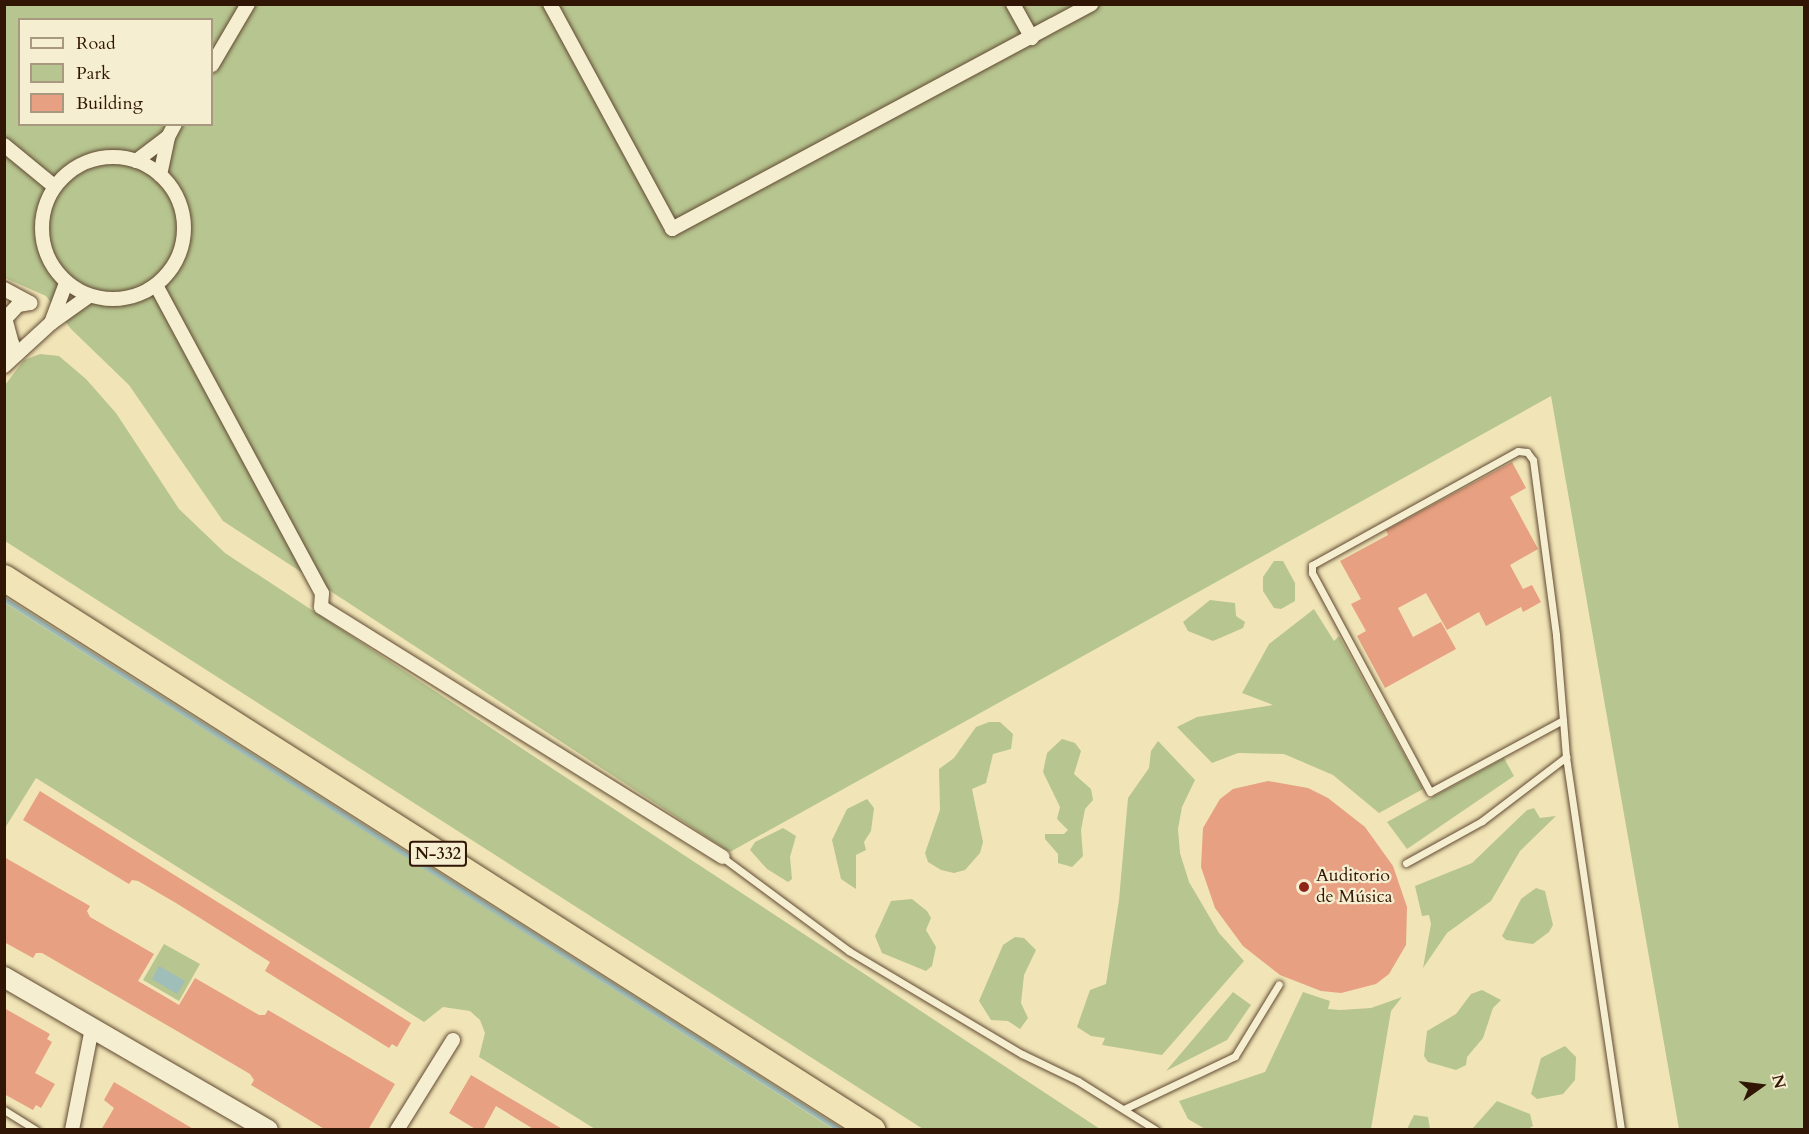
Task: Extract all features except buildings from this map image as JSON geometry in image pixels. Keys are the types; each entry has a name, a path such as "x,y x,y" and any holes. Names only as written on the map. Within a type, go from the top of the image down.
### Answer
{"highway":[{"name":"N-332","path":"4,578 872,1130"}],"street":[{"path":"213,63 248,4"},
{"path":"550,4 672,229 1092,4"},
{"path":"1013,4 1032,38"},
{"path":"160,175 168,137 174,126"},
{"path":"135,161 168,137"},
{"path":"4,145 54,186"},
{"path":"97,157 135,161 160,175 181,206 184,233 178,258 157,287 115,300 89,296 66,283 49,262 41,237 43,210 54,186 73,168 97,157"},
{"path":"51,323 66,283"},
{"path":"157,287 322,593 321,607 722,856"},
{"path":"4,289 30,303 18,305 5,316 8,351 89,296"},
{"path":"4,977 268,1130"},
{"path":"72,1130 92,1028"},
{"path":"397,1130 453,1040"}],"lane":[{"path":"1563,720 1430,792 1312,573 1312,565 1518,451 1527,452 1534,472 1563,720 1566,756 1621,1130"},
{"path":"1406,863 1482,821 1566,756"},
{"path":"722,856 849,951 1124,1109 1156,1130"},
{"path":"1124,1109 1235,1056 1279,984"},
{"path":"4,1110 36,1130"}],"green space":[{"path":"5,5 1804,5 1804,1129 1679,1129 1551,396 730,852 223,521 129,385 71,329 46,296 5,278"},
{"path":"40,354 59,356 86,379 116,413 179,509 225,553 1100,1129 923,1129 5,541 5,385 24,360"},
{"path":"1274,561 1283,561 1295,583 1295,601 1281,609 1274,608 1263,591 1263,577"},
{"path":"1210,600 1235,603 1236,616 1245,622 1243,628 1213,641 1188,631 1183,622"},
{"path":"5,603 833,1129 595,1129 479,1057 485,1033 480,1020 470,1011 443,1007 424,1022 36,778 5,828"},
{"path":"1314,609 1334,641 1339,636 1423,789 1379,813 1333,775 1284,754 1238,753 1212,763 1177,727 1197,717 1273,705 1242,693 1269,644"},
{"path":"989,722 1000,722 1013,734 1011,749 993,754 986,783 972,789 983,842 980,853 965,870 954,873 941,870 928,862 925,853 940,810 939,769 954,758 976,727"},
{"path":"1062,739 1075,743 1081,751 1074,774 1091,789 1093,800 1085,809 1081,830 1083,856 1072,867 1058,863 1058,854 1045,839 1045,834 1064,834 1068,830 1057,819 1060,807 1043,772 1047,753"},
{"path":"1158,741 1195,780 1182,807 1178,829 1180,853 1189,882 1219,933 1244,961 1162,1055 1102,1045 1105,1038 1091,1036 1077,1027 1090,990 1106,984 1119,900 1128,798 1149,768 1151,751"},
{"path":"1504,758 1514,776 1407,849 1387,822"},
{"path":"867,799 874,808 871,831 864,842 866,850 856,855 856,889 841,879 832,840 847,809"},
{"path":"1534,808 1540,818 1556,816 1520,851 1491,901 1447,933 1423,968 1431,924 1429,915 1422,916 1415,886 1472,863 1527,810"},
{"path":"783,828 796,836 790,857 792,879 788,882 767,869 750,850 755,842"},
{"path":"1536,888 1545,891 1553,925 1549,932 1533,944 1506,940 1502,936 1521,899"},
{"path":"912,899 927,911 931,918 926,930 936,947 932,966 926,971 882,953 875,936 891,901"},
{"path":"1015,937 1024,938 1036,950 1024,975 1021,1003 1028,1018 1020,1029 1008,1021 991,1020 979,1001 1003,945"},
{"path":"164,944 200,964 179,1001 143,980"},
{"path":"1482,990 1501,1000 1493,1008 1483,1038 1467,1057 1466,1065 1456,1070 1428,1062 1424,1056 1427,1031 1456,1014 1471,994"},
{"path":"1233,992 1251,1005 1227,1040 1166,1071"},
{"path":"1303,992 1330,1001 1328,1009 1340,1010 1371,1008 1402,997 1391,1011 1371,1129 1205,1129 1188,1119 1179,1101 1265,1072"},
{"path":"1565,1046 1576,1057 1575,1080 1563,1094 1537,1099 1531,1094 1541,1058"},
{"path":"1497,1101 1530,1114 1533,1126 1528,1129 1472,1129"},
{"path":"1414,1115 1428,1117 1430,1129 1407,1129"}],"water":[{"path":"159,966 185,981 177,994 152,979"}],"waterway":[{"path":"4,599 840,1130"}],"place":[{"name":"Auditorio de Música","path":"1304,887"}]}
